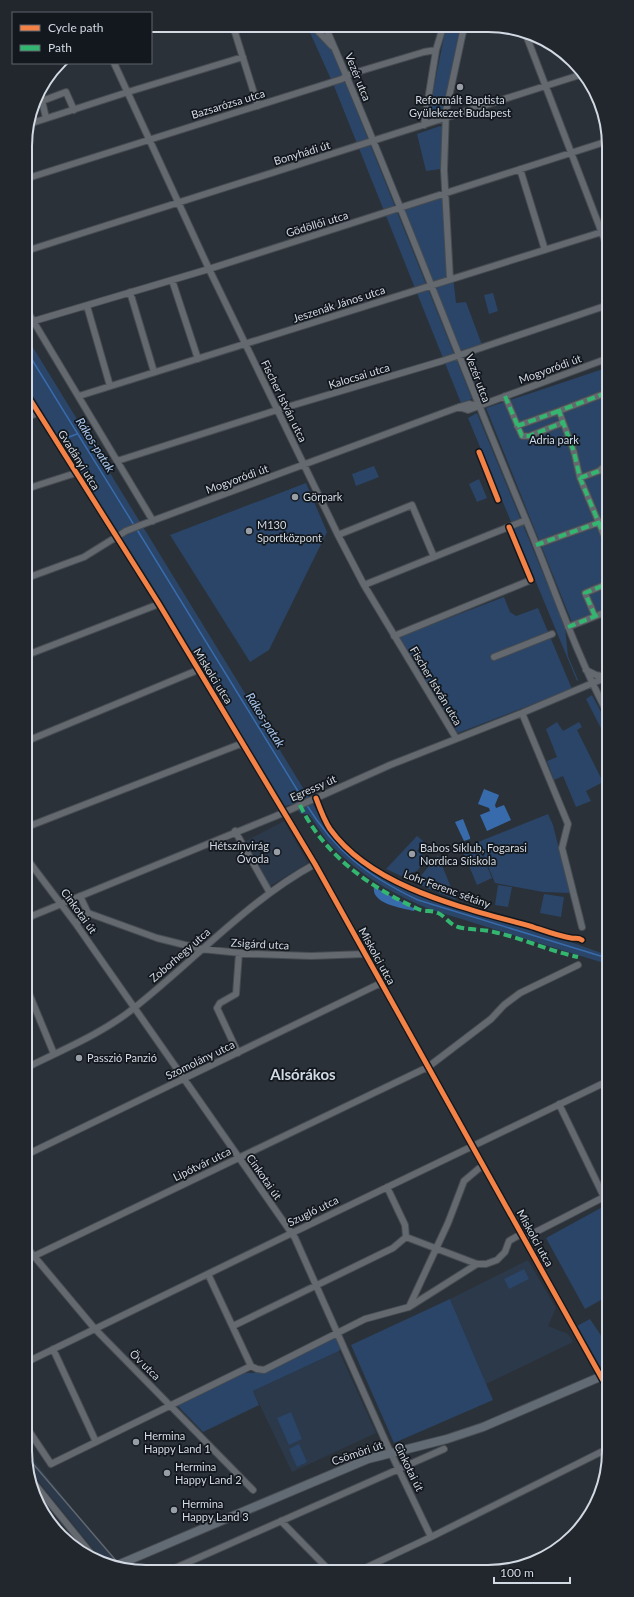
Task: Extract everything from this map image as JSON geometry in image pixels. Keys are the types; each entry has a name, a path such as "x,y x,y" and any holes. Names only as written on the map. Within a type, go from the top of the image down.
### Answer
{"main road":[{"name":"Csömöri út","path":"122,1563 354,1464 483,1427 602,1375"}],"street":[{"path":"235,32 258,106"},
{"name":"Vezér utca","path":"318,32 336,50"},
{"name":"Vezér utca","path":"327,32 347,75 432,285 478,406 526,520 585,670 602,703"},
{"path":"424,125 436,50 441,32"},
{"path":"450,279 445,193 446,117 450,85 463,32"},
{"path":"528,39 602,226"},
{"name":"Bazsarózsa utca","path":"32,177 342,79 347,75 424,52 436,50"},
{"path":"35,122 243,57"},
{"name":"Fischer István utca","path":"114,64 148,140 209,269 338,534 364,585 456,738"},
{"name":"Bonyhádi út","path":"32,249 578,76"},
{"path":"46,118 42,101 66,92 74,110"},
{"name":"Gödöllői utca","path":"34,321 209,269 602,143"},
{"path":"520,169 545,250"},
{"name":"Jeszenák János utca","path":"79,396 602,232"},
{"path":"172,280 198,359"},
{"path":"130,292 154,372"},
{"path":"87,306 110,386"},
{"name":"Kalocsai utca","path":"117,461 277,410 459,355 602,307"},
{"path":"32,318 153,521"},
{"name":"Mogyoródi út","path":"32,576 84,557 126,531 141,525 459,407 469,404 478,406 602,360"},
{"path":"517,426 602,395"},
{"path":"505,396 520,435 525,437 562,423"},
{"name":"Gvadányi utca","path":"32,402 115,538"},
{"path":"559,411 562,423 574,452 580,478 602,530"},
{"path":"32,415 39,413"},
{"path":"580,478 602,468"},
{"path":"32,487 76,473"},
{"path":"338,534 412,505 434,558"},
{"path":"364,585 526,520"},
{"path":"536,545 602,522"},
{"name":"Miskolci utca","path":"115,538 159,604 285,812 522,1236 602,1369"},
{"path":"394,636 530,580"},
{"path":"595,616 585,593 602,586"},
{"path":"32,653 159,604"},
{"path":"568,627 602,613"},
{"path":"494,657 552,634"},
{"path":"32,739 198,670"},
{"name":"Egressy út","path":"585,670 602,676"},
{"name":"Egressy út","path":"32,916 235,831 285,812 456,738 522,714 602,679"},
{"path":"522,714 568,824 562,848 582,927"},
{"path":"32,825 243,743"},
{"path":"235,831 270,893"},
{"name":"Zoborhegy utca","path":"32,1064 100,1031 134,1008 246,911 270,893 315,864"},
{"name":"Cinkotai út","path":"32,866 76,924 292,1233 391,1453 431,1537"},
{"path":"76,924 88,913 80,896"},
{"name":"Zsigárd utca","path":"88,913 157,938 201,950 311,956 365,954"},
{"path":"238,1053 217,1008 220,1003 236,994 239,953"},
{"name":"Lipótvár utca","path":"32,1258 428,1067 491,1018 504,1005 520,993 578,965"},
{"name":"Szomolány utca","path":"32,1152 381,983"},
{"path":"32,1010 54,1054"},
{"name":"Szugló utca","path":"32,1360 602,1084"},
{"path":"559,1104 602,1188"},
{"path":"409,1307 464,1181 483,1165"},
{"path":"387,1187 405,1225 406,1237"},
{"path":"406,1237 477,1264 486,1264 497,1260 505,1252 509,1241 602,1198"},
{"path":"233,1326 393,1248 406,1237"},
{"name":"Öv utca","path":"32,1259 95,1329 253,1490"},
{"path":"208,1274 251,1366 264,1370 365,1318 409,1307 477,1264"},
{"path":"53,1349 96,1442"},
{"path":"32,1436 51,1464 251,1366"},
{"path":"184,1565 398,1468 444,1449"},
{"path":"372,1565 602,1452"},
{"path":"42,1496 85,1547"},
{"path":"281,1521 324,1565"}],"shaded area":[{"name":"Hétszínvirág Óvoda","path":"284,821 308,863 270,886 246,841"},
{"path":"528,1260 556,1308 548,1326 568,1334 573,1342 486,1384 450,1299"},
{"path":"339,1351 376,1433 292,1472 253,1391"},
{"path":"32,1458 116,1561 96,1553 35,1477"}],"green space":[{"path":"310,32 314,32 327,44 334,54 472,399 461,403 334,86"},
{"path":"445,32 460,32 442,117 427,121"},
{"path":"440,126 443,127 441,169 426,171 417,134"},
{"path":"444,197 456,303 466,302 482,345 461,351 402,211"},
{"path":"493,293 498,311 489,314 484,295"},
{"path":"32,346 327,827 344,848 389,881 417,895 568,941 602,953 602,962 432,910 404,898 379,884 343,857 328,842 308,814 301,814 293,804 285,806 104,509 103,511 32,397"},
{"name":"Adria park","path":"602,369 602,522 599,523 602,530 602,614 573,625 486,408"},
{"path":"477,413 565,627 568,656 578,680 577,681 468,418"},
{"path":"374,466 379,477 356,486 352,474"},
{"path":"479,479 487,498 477,502 469,484"},
{"name":"M130 Sportközpont","path":"306,483 327,532 269,650 250,662 170,535"},
{"path":"504,597 510,612 516,616 538,608 572,689 458,733 399,637"},
{"path":"592,695 602,714 602,730 586,699"},
{"path":"557,722 563,731 579,722 582,727 577,730 602,780 602,783 586,791 591,801 576,807 563,776 554,780 547,761 557,757 546,729"},
{"path":"548,814 553,825 570,893 543,892 495,883 478,842"},
{"name":"Babos Síklub, Fogarasi Nordica Síiskola","path":"417,836 423,841 417,851 427,858 417,871 401,876 386,869"},
{"path":"479,847 492,878 477,885 464,854"},
{"path":"438,855 456,900 415,883"},
{"path":"498,885 512,887 508,907 495,905"},
{"path":"544,894 564,897 561,917 540,913"},
{"path":"602,1207 602,1299 585,1309 546,1238"},
{"path":"524,1269 529,1279 509,1289 504,1279"},
{"path":"450,1299 493,1400 394,1443 351,1345"},
{"path":"590,1319 602,1337 602,1368 600,1366 577,1326"},
{"path":"335,1337 341,1347 339,1351 253,1391 259,1405 203,1432 177,1405 244,1373 264,1372"},
{"path":"291,1412 302,1439 289,1445 277,1418"},
{"path":"299,1444 307,1462 297,1467 289,1449"}],"water":[{"path":"484,789 499,795 495,805 496,808 504,805 511,820 487,831 480,815 490,811 489,808 478,804"},
{"path":"463,819 470,837 470,839 464,841 455,822"},
{"path":"374,887 415,909 414,911 395,907 377,898 374,893"}],"waterway":[{"name":"Rákos-patak","path":"32,360 134,525"},
{"path":"69,437 77,434"},
{"name":"Rákos-patak","path":"136,528 304,801"},
{"name":"Rákos-patak","path":"306,804 317,821 341,849 368,872 400,891 418,900 602,956"}],"railway":[{"path":"33,1463 116,1561"}],"marked path":[{"path":"602,395 559,411 574,452 580,478 602,530"},
{"path":"505,396 522,436 529,436 562,423"},
{"path":"517,426 559,411"},
{"path":"580,478 602,468"},
{"path":"536,545 602,521"},
{"path":"595,616 585,593 602,586"},
{"path":"568,627 602,614"},
{"path":"300,805 321,839 335,854 365,879 400,900 421,910 438,913 458,927 489,931 578,957"}],"cycle path":[{"path":"32,403 159,604 315,864 602,1378"},
{"path":"479,452 498,500"},
{"path":"509,527 531,580"},
{"name":"Lohr Ferenc sétány","path":"316,798 330,829 348,850 370,867 395,881 422,893 479,912 556,935 582,940"}],"place":[{"name":"Reformált Baptista Gyülekezet Budapest","path":"460,87"},
{"name":"Görpark","path":"295,497"},
{"name":"M130 Sportközpont","path":"249,531"},
{"name":"Hétszínvirág Óvoda","path":"277,852"},
{"name":"Babos Síklub, Fogarasi Nordica Síiskola","path":"412,854"},
{"name":"Passzió Panzió","path":"79,1058"},
{"name":"Hermina Happy Land 1","path":"136,1442"},
{"name":"Hermina Happy Land 2","path":"167,1473"},
{"name":"Hermina Happy Land 3","path":"174,1510"}],"district":[{"name":"Alsórákos","path":"303,1075"}]}
